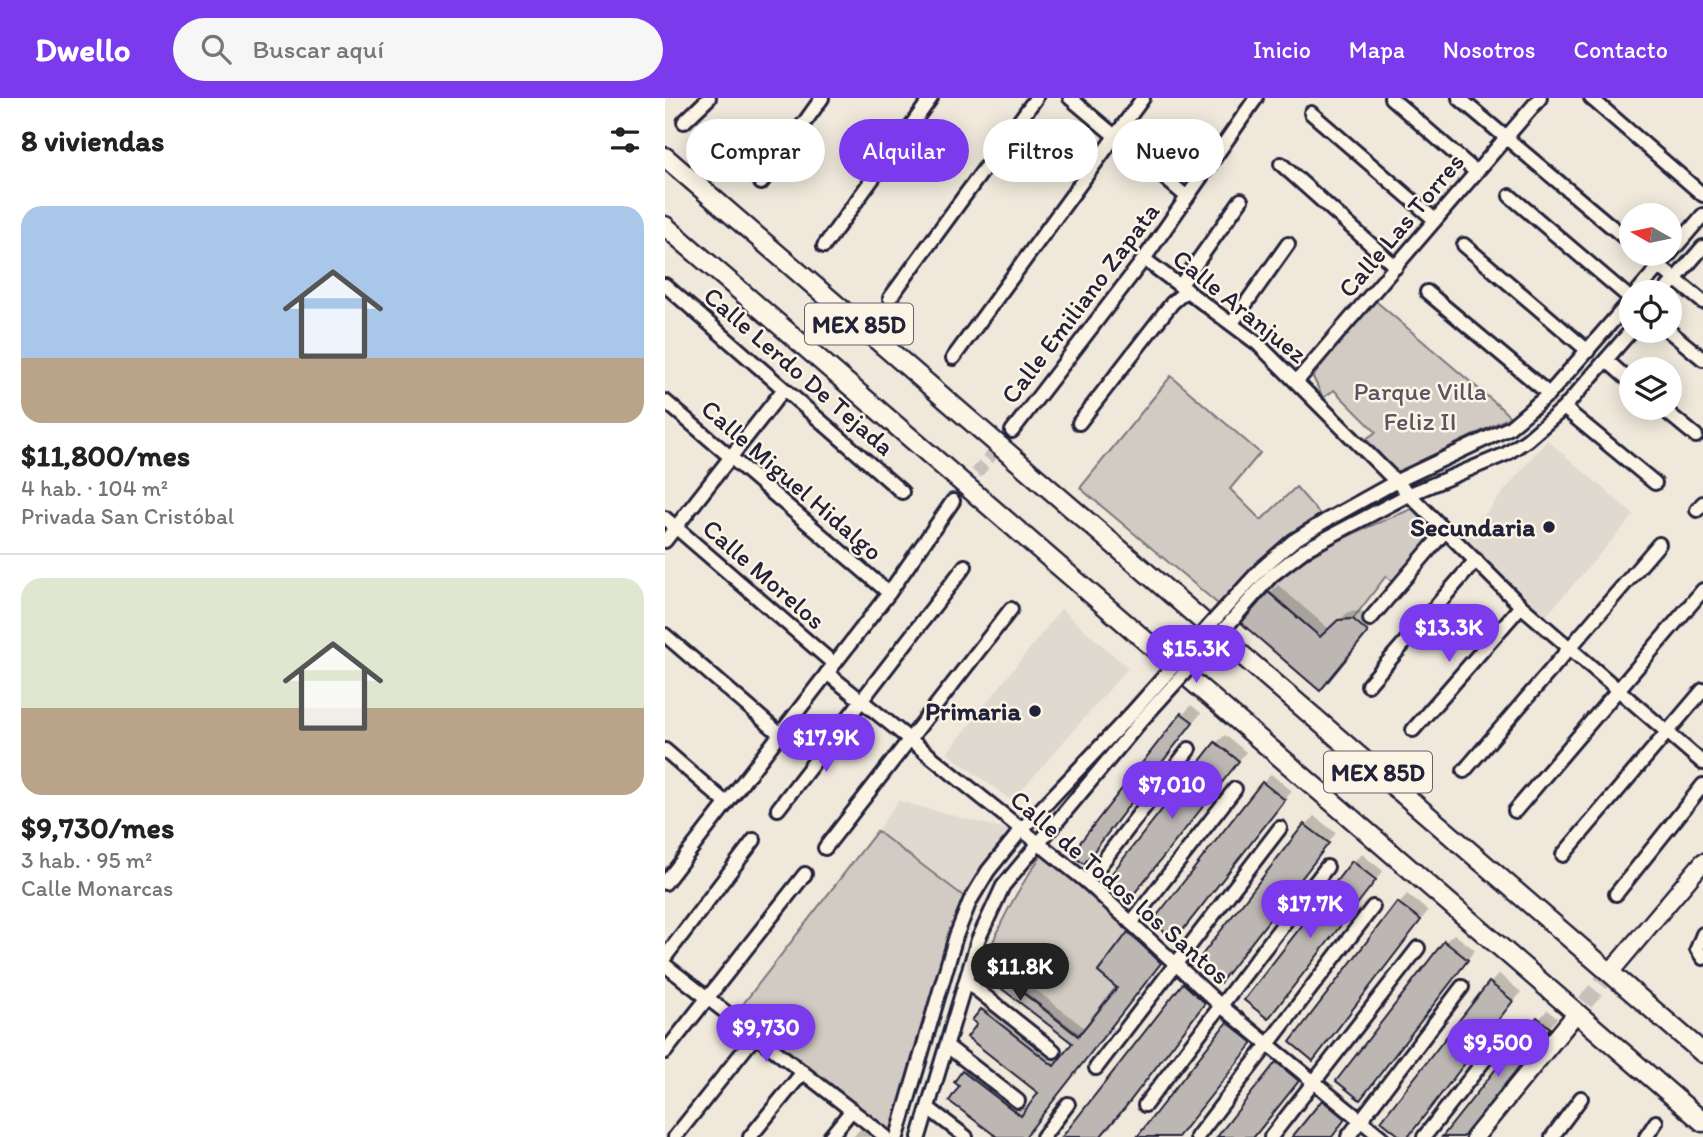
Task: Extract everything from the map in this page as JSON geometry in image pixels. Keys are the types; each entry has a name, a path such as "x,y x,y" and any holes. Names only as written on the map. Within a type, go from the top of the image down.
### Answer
{"highway":[{"name":"MEX 85D","path":"665,157 1703,1053"},
{"name":"MEX 85D","path":"665,226 1703,1122"}],"main road":[{"path":"1612,970 1703,862"},
{"path":"1476,1137 1570,1021"}],"street":[{"path":"761,183 823,98"},
{"path":"824,246 931,98"},
{"path":"890,298 1036,98"},
{"path":"1070,98 1112,135"},
{"path":"1128,119 1143,98"},
{"name":"Calle Emiliano Zapata","path":"1012,431 1144,259 1256,98"},
{"path":"1391,98 1476,172"},
{"path":"1459,98 1619,233"},
{"path":"1591,98 1703,195"},
{"path":"684,122 707,99"},
{"name":"Calle Las Torres","path":"1297,380 1506,138 1535,99"},
{"path":"1311,113 1435,220"},
{"path":"953,358 1112,142"},
{"path":"1281,164 1396,267"},
{"path":"1169,182 1187,197"},
{"path":"1510,196 1619,289"},
{"path":"1079,423 1183,288 1241,200"},
{"path":"1648,280 1703,215"},
{"path":"1232,323 1288,244"},
{"path":"1464,245 1588,351"},
{"path":"1675,279 1703,248"},
{"name":"Calle Aranjuez","path":"1144,259 1232,323 1297,380 1521,606 1703,763"},
{"path":"1660,267 1703,303"},
{"name":"Calle Lerdo De Tejada","path":"665,285 902,492"},
{"path":"1427,292 1549,394"},
{"path":"897,1137 956,936 970,901 988,871 1022,829 1135,718 1222,621 1261,569 1293,541 1397,481 1509,428 1549,394 1619,314"},
{"path":"1682,342 1703,359"},
{"path":"1222,621 1306,549 1411,494 1506,454 1565,408 1620,343"},
{"path":"1605,360 1619,372"},
{"path":"665,541 784,388"},
{"name":"Calle Miguel Hidalgo","path":"665,401 889,593"},
{"path":"1565,408 1655,483"},
{"path":"1677,420 1696,436"},
{"path":"665,883 669,867 781,735 889,593 953,501"},
{"name":"Calle Morelos","path":"665,518 831,668"},
{"path":"1370,620 1446,530"},
{"path":"1464,771 1659,544"},
{"path":"1369,685 1476,560"},
{"path":"778,809 965,566"},
{"path":"1515,811 1703,590"},
{"path":"1413,730 1521,606"},
{"path":"825,848 1011,608"},
{"path":"665,635 781,735"},
{"name":"Calle de Todos los Santos","path":"831,668 862,701 1087,882 1220,1005 1381,1137"},
{"path":"1563,855 1703,690"},
{"path":"919,1137 978,940 997,898 1135,718"},
{"path":"1087,882 1189,749"},
{"path":"665,750 726,803"},
{"path":"1616,894 1703,785"},
{"path":"1131,923 1235,789"},
{"path":"1096,1068 1280,828"},
{"path":"665,957 754,840"},
{"path":"1145,1104 1327,867"},
{"path":"665,1052 806,874"},
{"path":"1197,1137 1373,907"},
{"path":"1703,934 1697,949 1703,958"},
{"path":"1271,1137 1418,948"},
{"path":"665,965 886,1137"},
{"path":"966,981 1054,1051"},
{"path":"1348,1137 1462,988"},
{"path":"1425,1137 1505,1034"},
{"path":"675,1137 756,1035"},
{"path":"947,1046 1018,1101"},
{"path":"750,1137 803,1072"},
{"path":"1552,1137 1581,1098"},
{"path":"1043,1137 1068,1104"},
{"path":"928,1108 966,1137"},
{"path":"830,1137 852,1110"},
{"path":"1646,1137 1656,1122"}],"shaded area":[{"name":"Secundaria","path":"1547,440 1634,515 1545,617 1464,539"},
{"name":"Primaria","path":"1061,609 1128,668 1012,801 947,753"},
{"path":"898,801 1020,833 970,901 877,831"}],"green space":[{"name":"Parque Villa Feliz II","path":"1371,297 1510,417 1397,473 1366,439 1376,432 1334,390 1323,398 1313,377"},
{"path":"1171,376 1260,453 1230,489 1261,520 1296,487 1325,520 1224,609 1080,488"},
{"path":"1414,508 1444,534 1396,585 1386,576 1353,619 1338,620 1320,637 1268,591 1317,552"},
{"path":"877,831 970,901 894,1137 733,1017"},
{"path":"1043,853 1129,931 1098,971 1116,987 1079,1035 985,963 1010,906"}],"building":[{"path":"1268,592 1320,637 1338,620 1353,619 1368,632 1320,691 1241,623"},
{"path":"1181,713 1193,722 1084,864 1071,854"},
{"path":"1215,742 1239,761 1129,900 1105,882"},
{"path":"1262,782 1285,800 1175,940 1152,922"},
{"path":"1304,824 1329,843 1220,983 1207,973 1210,969 1198,960"},
{"path":"1352,861 1376,880 1268,1019 1244,1000"},
{"path":"1397,902 1421,920 1313,1061 1290,1042"},
{"path":"1128,932 1161,963 1025,1137 997,1137 949,1101 959,1086 954,1082 962,1071 1021,1116 1038,1093 967,1037 977,1024 972,1020 981,1009 1054,1066 1072,1043 984,975 990,967 1078,1036 1117,988 1098,972"},
{"path":"1444,941 1468,960 1360,1100 1336,1081"},
{"path":"1489,982 1513,1001 1408,1137 1401,1137 1381,1121"},
{"path":"1183,983 1205,1003 1124,1109 1100,1137 1062,1137"},
{"path":"1537,1017 1550,1028 1463,1137 1442,1137"},
{"path":"1227,1022 1253,1043 1178,1137 1137,1137"},
{"path":"1276,1062 1299,1081 1254,1137 1217,1137"},
{"path":"1322,1100 1345,1119 1332,1137 1292,1137"}],"tunnel":[{"path":"953,501 1012,431"},
{"path":"1570,1021 1612,970"}],"place":[{"name":"Secundaria","path":"1549,527"},
{"name":"Primaria","path":"1035,711"}]}
